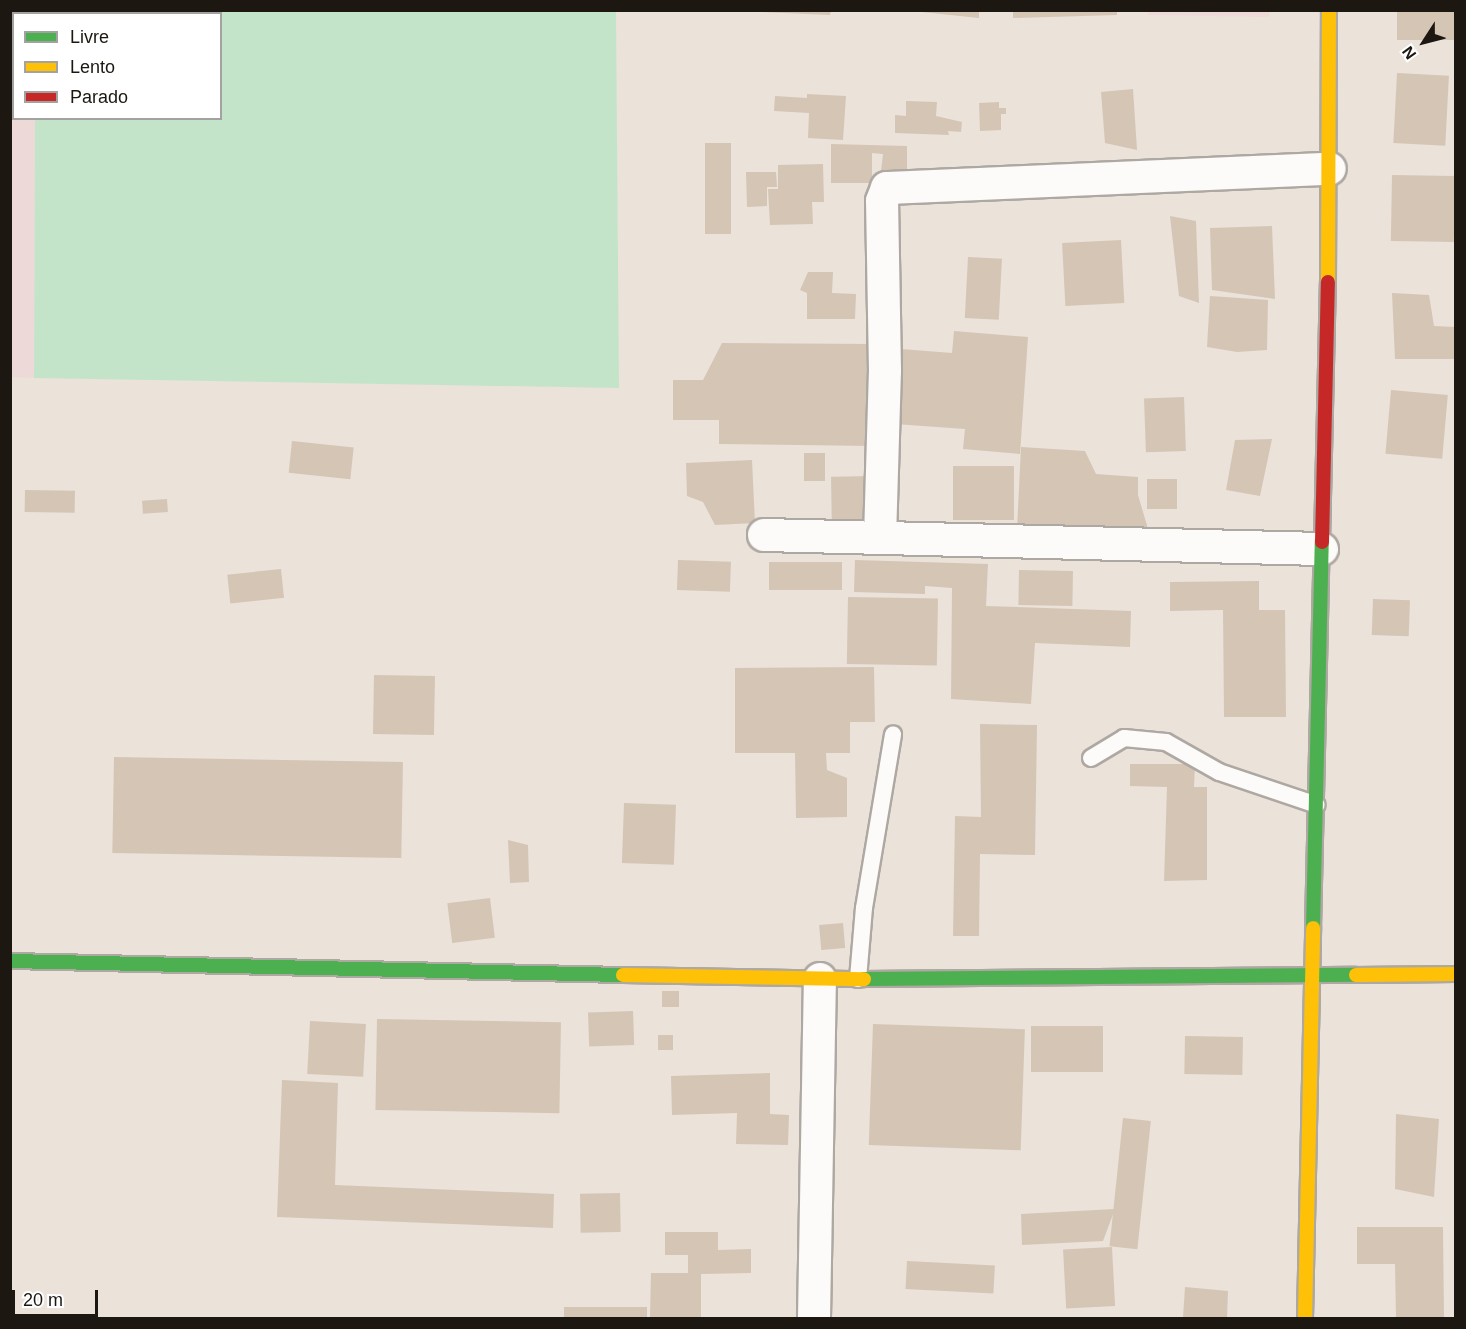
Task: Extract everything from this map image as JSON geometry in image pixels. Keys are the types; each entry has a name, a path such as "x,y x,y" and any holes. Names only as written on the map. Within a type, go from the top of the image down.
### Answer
{"street":[{"path":"1305,1318 1330,170 1329,10"},
{"path":"880,538 885,371 882,201 887,188 1330,170"},
{"path":"764,535 1322,549"},
{"path":"10,961 820,979 1455,974"},
{"path":"814,1318 820,979"}],"lane":[{"path":"858,979 864,908 892,734"},
{"path":"1091,758 1124,738 1166,742 1219,772 1317,805"}],"shaded area":[{"path":"11,11 35,11 12,12 12,120 35,120 34,378 11,377"},
{"path":"1148,11 1269,11 1269,17 1148,15"}],"green space":[{"path":"35,11 616,11 619,388 34,378 35,120 222,120 222,12"}],"building":[{"path":"762,10 831,10 830,15 762,12"},
{"path":"903,10 979,10 979,18"},
{"path":"1013,10 1117,10 1117,15 1013,18"},
{"path":"1397,10 1455,10 1455,40 1397,40"},
{"path":"1397,73 1449,76 1445,146 1393,143"},
{"path":"1133,89 1137,150 1105,143 1101,92"},
{"path":"807,94 846,96 843,140 808,138 809,113 774,111 775,96 807,98"},
{"path":"906,101 937,102 936,116 962,122 961,132 948,131 949,135 895,133 895,115 906,116"},
{"path":"999,102 999,108 1006,108 1006,114 1001,114 1001,130 980,131 979,103"},
{"path":"705,143 731,143 731,234 705,234"},
{"path":"831,144 907,146 907,172 881,171 883,154 872,153 872,183 831,183"},
{"path":"823,164 824,202 812,202 813,224 770,225 768,189 778,189 778,165"},
{"path":"746,172 776,172 777,187 767,187 767,206 747,207"},
{"path":"1392,175 1455,176 1454,242 1391,241"},
{"path":"1170,216 1196,221 1199,303 1179,296"},
{"path":"1272,226 1275,299 1212,290 1210,228"},
{"path":"1121,240 1124,303 1065,306 1062,243"},
{"path":"968,257 1002,259 999,320 965,318"},
{"path":"808,272 833,272 832,293 856,294 855,319 807,319 807,293 800,290"},
{"path":"1392,293 1429,295 1434,326 1455,327 1455,359 1395,359"},
{"path":"1210,296 1268,300 1267,350 1237,352 1207,347"},
{"path":"954,331 1028,337 1020,454 963,449 965,429 895,424 901,349 952,353"},
{"path":"722,343 872,344 872,446 719,444 719,420 673,420 673,380 703,380"},
{"path":"1391,390 1448,395 1442,459 1385,454"},
{"path":"1184,397 1186,451 1146,452 1144,398"},
{"path":"1272,439 1260,496 1226,490 1235,440"},
{"path":"292,441 354,447 350,479 289,473"},
{"path":"1021,447 1085,451 1096,474 1138,477 1138,495 1151,539 1017,530"},
{"path":"804,453 825,453 825,481 804,481"},
{"path":"752,460 755,523 715,525 703,502 687,496 686,463"},
{"path":"953,466 1014,466 1014,520 953,520"},
{"path":"872,476 873,528 832,529 831,477"},
{"path":"1147,479 1177,479 1177,509 1147,509"},
{"path":"25,490 75,491 75,513 25,512"},
{"path":"167,499 168,512 143,514 142,501"},
{"path":"678,560 731,562 730,592 677,590"},
{"path":"855,560 988,564 986,606 1131,611 1130,647 1035,643 1031,704 951,699 952,588 925,586 925,594 854,592"},
{"path":"769,562 842,562 842,590 769,590"},
{"path":"281,569 284,598 230,603 227,575"},
{"path":"1019,570 1073,571 1072,606 1018,605"},
{"path":"1259,581 1259,610 1285,610 1286,717 1224,717 1223,610 1170,611 1170,582"},
{"path":"848,597 938,599 937,666 847,664"},
{"path":"1373,599 1410,600 1409,636 1372,635"},
{"path":"874,667 875,722 850,722 850,753 826,753 827,770 847,778 847,817 796,818 795,753 735,753 735,668"},
{"path":"374,675 435,676 434,735 373,734"},
{"path":"980,724 1037,725 1035,855 980,854 979,936 953,936 955,816 981,817"},
{"path":"114,757 403,762 401,858 112,853"},
{"path":"1130,764 1195,764 1194,787 1207,787 1207,880 1164,881 1167,787 1130,786"},
{"path":"624,803 676,805 674,865 622,863"},
{"path":"508,840 528,845 529,882 510,883"},
{"path":"490,898 495,938 452,943 447,903"},
{"path":"843,923 845,948 821,950 819,925"},
{"path":"662,991 679,991 679,1007 662,1007"},
{"path":"633,1011 634,1045 589,1047 588,1013"},
{"path":"377,1019 561,1022 559,1113 375,1110"},
{"path":"310,1021 366,1024 363,1077 307,1074"},
{"path":"873,1024 1025,1029 1021,1150 869,1145"},
{"path":"1031,1026 1103,1026 1103,1072 1031,1072"},
{"path":"658,1035 673,1035 673,1050 658,1050"},
{"path":"1185,1036 1243,1037 1242,1075 1184,1074"},
{"path":"770,1073 770,1114 789,1115 788,1145 736,1144 737,1113 672,1115 671,1076"},
{"path":"282,1080 338,1083 335,1185 554,1194 553,1228 277,1217"},
{"path":"1396,1114 1439,1119 1434,1197 1395,1189"},
{"path":"1123,1118 1151,1121 1137,1249 1110,1246"},
{"path":"620,1193 621,1232 581,1233 580,1194"},
{"path":"1115,1209 1103,1241 1022,1245 1021,1214"},
{"path":"1357,1227 1443,1227 1444,1318 1396,1318 1395,1264 1357,1264"},
{"path":"665,1232 718,1232 718,1250 751,1249 751,1273 701,1274 701,1318 650,1318 651,1273 688,1273 688,1255 665,1255"},
{"path":"1112,1247 1115,1306 1066,1308 1063,1250"},
{"path":"907,1261 995,1266 993,1294 906,1289"},
{"path":"1185,1287 1228,1291 1227,1318 1183,1318"},
{"path":"564,1307 647,1307 647,1318 564,1318"}],"traffic: fast":[{"path":"1313,928 1322,542"},
{"path":"10,961 623,975"},
{"path":"864,979 1356,975"}],"traffic: slow":[{"path":"1328,282 1329,10"},
{"path":"1305,1318 1313,928"},
{"path":"1356,975 1456,974"},
{"path":"623,975 864,979"}],"traffic: jam":[{"path":"1322,542 1328,282"}]}
